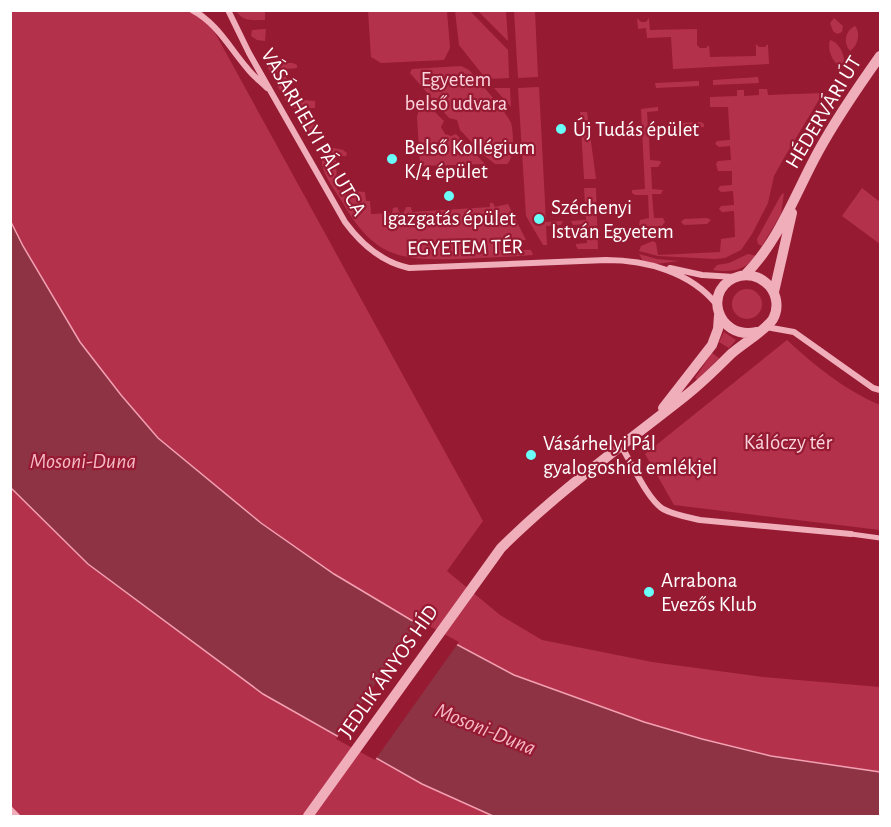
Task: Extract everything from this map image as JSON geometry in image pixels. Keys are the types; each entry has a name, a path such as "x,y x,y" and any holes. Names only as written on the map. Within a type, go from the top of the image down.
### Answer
{"street":[{"path":"192,10 216,27 248,70 272,92"},
{"name":"VÁSÁRHELYI PÁL UTCA","path":"228,10 345,222 361,242 385,259"},
{"name":"HÉDERVÁRI ÚT","path":"741,276 765,252 819,151 880,56"},
{"name":"HÉDERVÁRI ÚT","path":"774,291 776,274 798,189"},
{"name":"EGYETEM TÉR","path":"385,259 408,268 630,261 702,275 741,276"},
{"name":"EGYETEM TÉR","path":"655,266 685,279 708,295 718,310"},
{"path":"656,418 712,345 717,329 722,288 741,276 762,279 774,291 776,300 775,314 762,330 685,397 621,446 650,496 662,508 679,515 700,520 880,538"},
{"path":"718,310 724,323 731,329 748,334 762,330 794,332 873,388 880,390"},
{"name":"JEDLIK ÁNYOS HÍD","path":"308,816 501,548 528,521 621,446"},
{"path":"10,809 17,816"}],"green space":[{"path":"11,11 203,11 483,521 447,571 500,615 542,640 652,662 763,677 880,687 880,772 771,756 702,739 644,722 514,675 411,620 334,574 261,523 158,438 80,342 23,246 11,220"},
{"path":"236,11 265,11 265,20 245,19"},
{"name":"Egyetem belső udvara","path":"368,11 447,11 450,48 444,60 381,63 371,57"},
{"name":"Egyetem belső udvara","path":"455,11 470,11 508,50 509,78 486,79 459,45"},
{"name":"Egyetem belső udvara","path":"478,11 506,11 508,41"},
{"name":"Egyetem belső udvara","path":"514,11 535,11 538,77 518,78"},
{"path":"637,18 641,22 646,22 649,18 650,30 697,29 697,45 700,48 706,48 709,45 710,57 756,56 756,44 759,47 765,47 768,44 769,64 673,69 671,37 647,38 646,28 638,29"},
{"path":"834,18 843,26 842,32 837,34 830,23"},
{"path":"855,26 858,39 850,51 846,44 846,37"},
{"path":"266,29 265,41 251,36 252,30"},
{"path":"830,40 836,43 842,51 844,61 840,66 831,55"},
{"path":"271,63 297,65 297,68 286,69 287,99 315,101 315,108 290,108 269,71 268,65"},
{"name":"Egyetem belső udvara","path":"461,66 473,74 511,123 513,145 507,164 495,164 485,156 460,130 457,120 449,118 410,73 412,69"},
{"path":"758,77 759,83 713,85 713,80"},
{"path":"699,81 699,86 656,88 655,83"},
{"name":"Egyetem belső udvara","path":"539,87 546,222 563,221 561,225 546,226 547,245 543,245 526,216 518,88"},
{"name":"Egyetem belső udvara","path":"494,88 510,88 511,107"},
{"path":"759,89 767,89 768,95 823,93 774,176 768,203 741,250 725,258 715,259 658,256 639,251 641,246 653,241 656,243 658,255 720,252 721,239 735,237 734,211 722,212 719,209 721,206 734,205 733,191 721,192 718,189 720,186 732,185 732,171 718,171 716,164 718,161 731,160 730,146 719,147 715,144 717,141 730,140 728,107 710,107 710,97 737,96 737,90 744,90 744,96 759,95"},
{"name":"Egyetem belső udvara","path":"423,107 430,107 444,121 441,127 445,134 451,136 456,134 485,164 420,166 417,117 419,110"},
{"path":"658,107 658,111 647,112 648,129 658,129 660,132 658,135 649,136 650,160 661,163 658,167 651,167 652,189 663,190 661,194 652,194 654,218 663,218 665,222 662,226 643,227 639,225 640,220 649,218 648,195 632,193 632,190 645,189 641,109"},
{"path":"580,112 587,112 596,179 584,179"},
{"path":"701,122 704,127 675,128 678,123"},
{"path":"300,124 315,124 316,134 312,136 305,132"},
{"path":"334,148 347,153 346,156 336,156 337,190 365,192 366,201 370,201 371,214 392,213 393,208 397,207 400,213 404,212 406,207 411,207 412,212 490,207 490,203 493,203 495,207 508,204 526,240 500,241 500,250 531,250 533,255 437,259 403,256 389,251 376,244 364,233 327,179 322,155"},
{"path":"584,188 596,188 598,249 578,249 576,246 576,244 587,243 586,224 573,225 571,221 586,220"},
{"path":"862,188 880,202 880,244 842,216"},
{"path":"784,193 781,214 762,246 758,244 757,239"},
{"path":"707,218 711,220 707,224 684,225 681,222 684,219"},
{"path":"639,254 657,259 679,261 656,264 643,261"},
{"path":"748,254 757,256 743,267 732,271 713,270 717,265 729,263"},
{"path":"747,289 753,290 761,298 761,310 753,318 747,319 741,318 733,310 732,304 733,298 741,290"},
{"path":"724,332 736,340 729,348 719,342"},
{"name":"Kálóczy tér","path":"787,340 831,377 855,393 880,405 880,530 674,505 645,454"},
{"path":"712,353 719,358 698,380 695,378"},
{"path":"10,488 88,564 263,694 422,784 493,816 11,816"}],"water":[{"name":"Mosoni-Duna","path":"10,220 80,342 158,438 261,523 334,574 411,620 514,675 644,722 702,739 771,756 880,772 880,816 493,816 422,784 263,694 88,564 11,488"}],"pier":[{"path":"420,621 459,642 375,760 336,739"}],"place":[{"name":"Új Tudás épület","path":"561,129"},
{"name":"Belső Kollégium K/4 épület","path":"392,159"},
{"name":"Igazgatás épület","path":"449,196"},
{"name":"Széchenyi István Egyetem","path":"539,219"},
{"name":"Vásárhelyi Pál gyalogoshíd emlékjel","path":"531,455"},
{"name":"Arrabona Evezős Klub","path":"649,592"}]}
